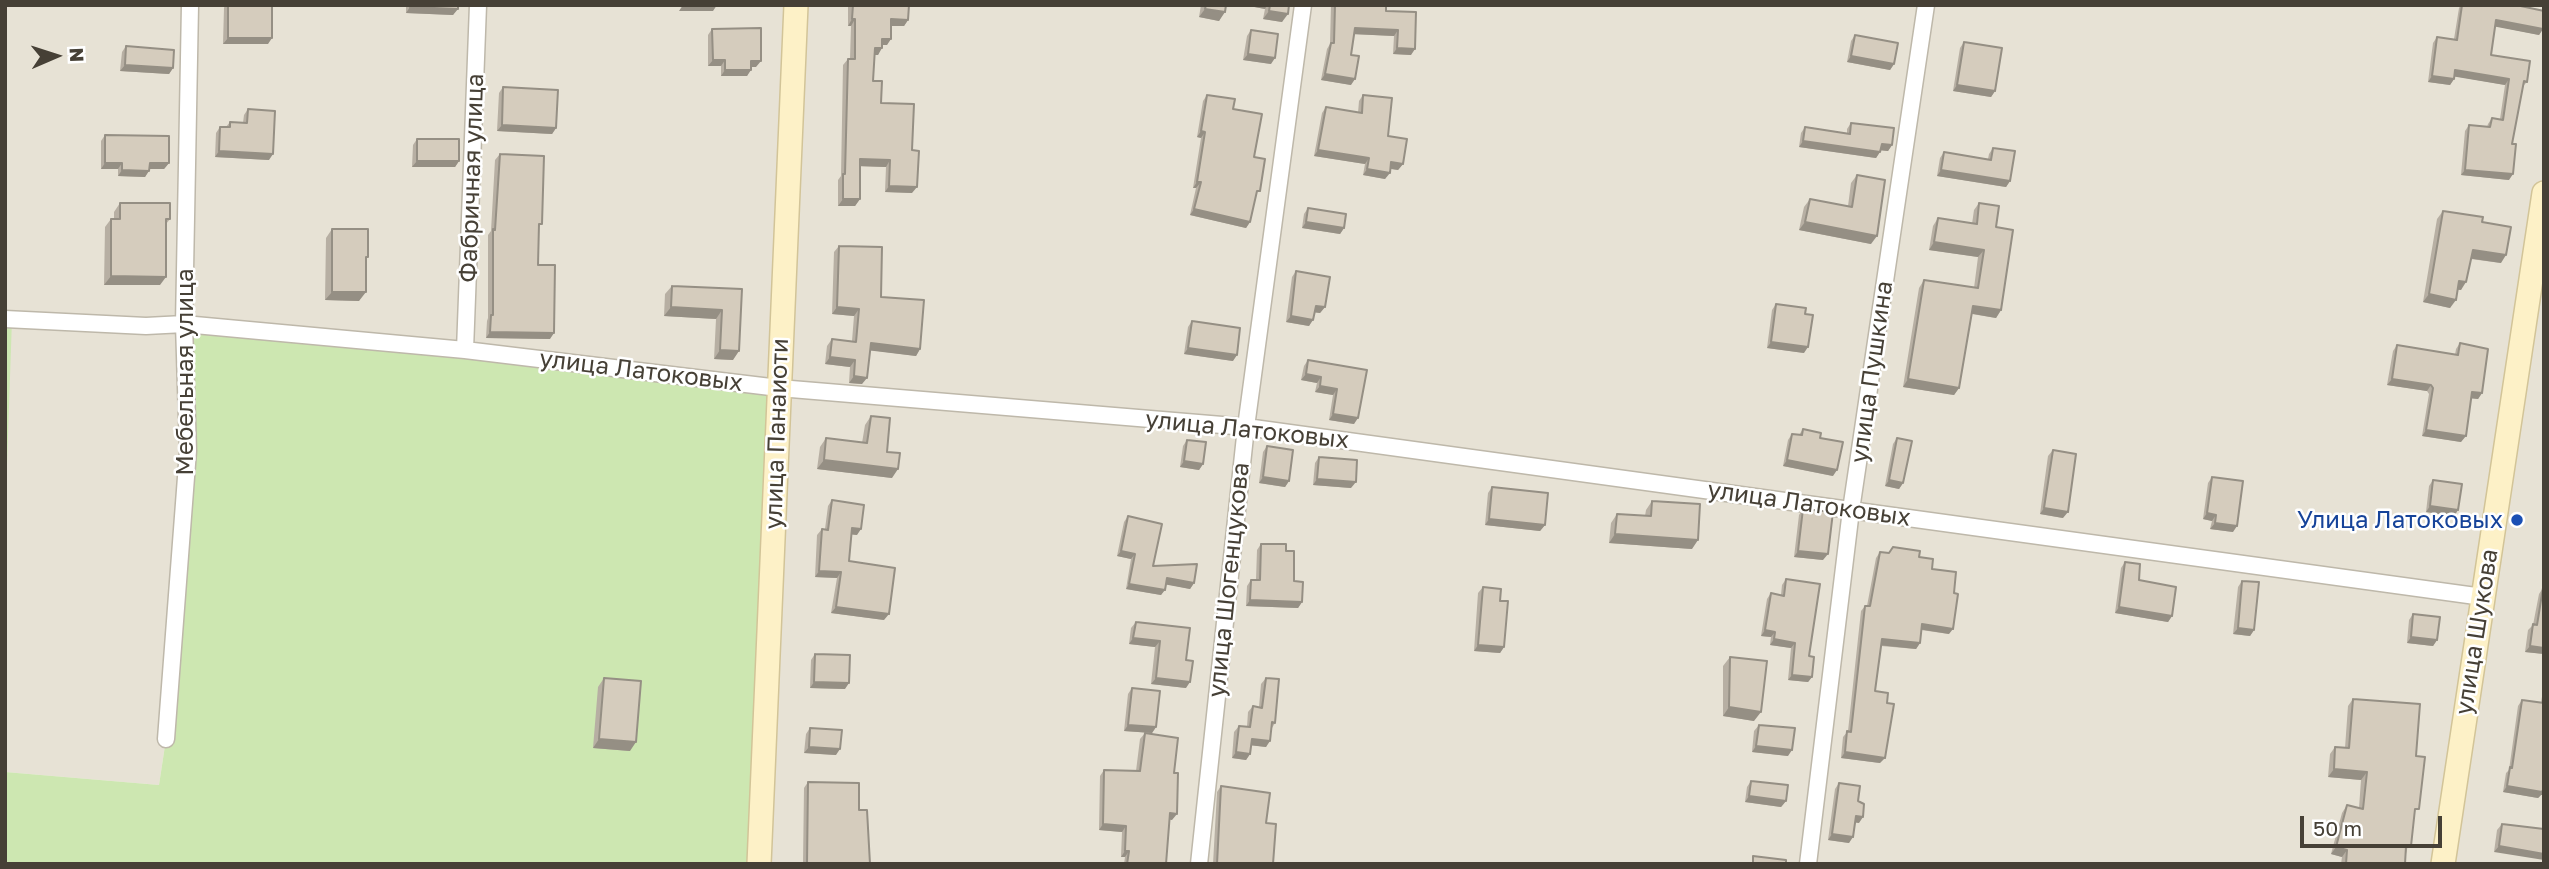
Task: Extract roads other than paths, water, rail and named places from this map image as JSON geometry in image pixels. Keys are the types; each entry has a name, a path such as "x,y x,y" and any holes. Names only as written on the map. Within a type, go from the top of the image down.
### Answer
{"street":[{"name":"Мебельная улица","path":"166,739 188,451 184,324 190,5"},
{"name":"Фабричная улица","path":"465,350 478,5"},
{"name":"улица Панаиоти","path":"759,864 796,5"},
{"name":"улица Шогенцукова","path":"1199,864 1245,427 1303,5"},
{"name":"улица Пушкина","path":"1808,864 1851,510 1926,5"},
{"name":"улица Шукова","path":"2443,864 2544,193"},
{"name":"улица Латоковых","path":"5,319 146,326 184,324 465,350 779,387 1245,427 2483,597"}],"place":[{"name":"Улица Латоковых","path":"2517,520"}]}
